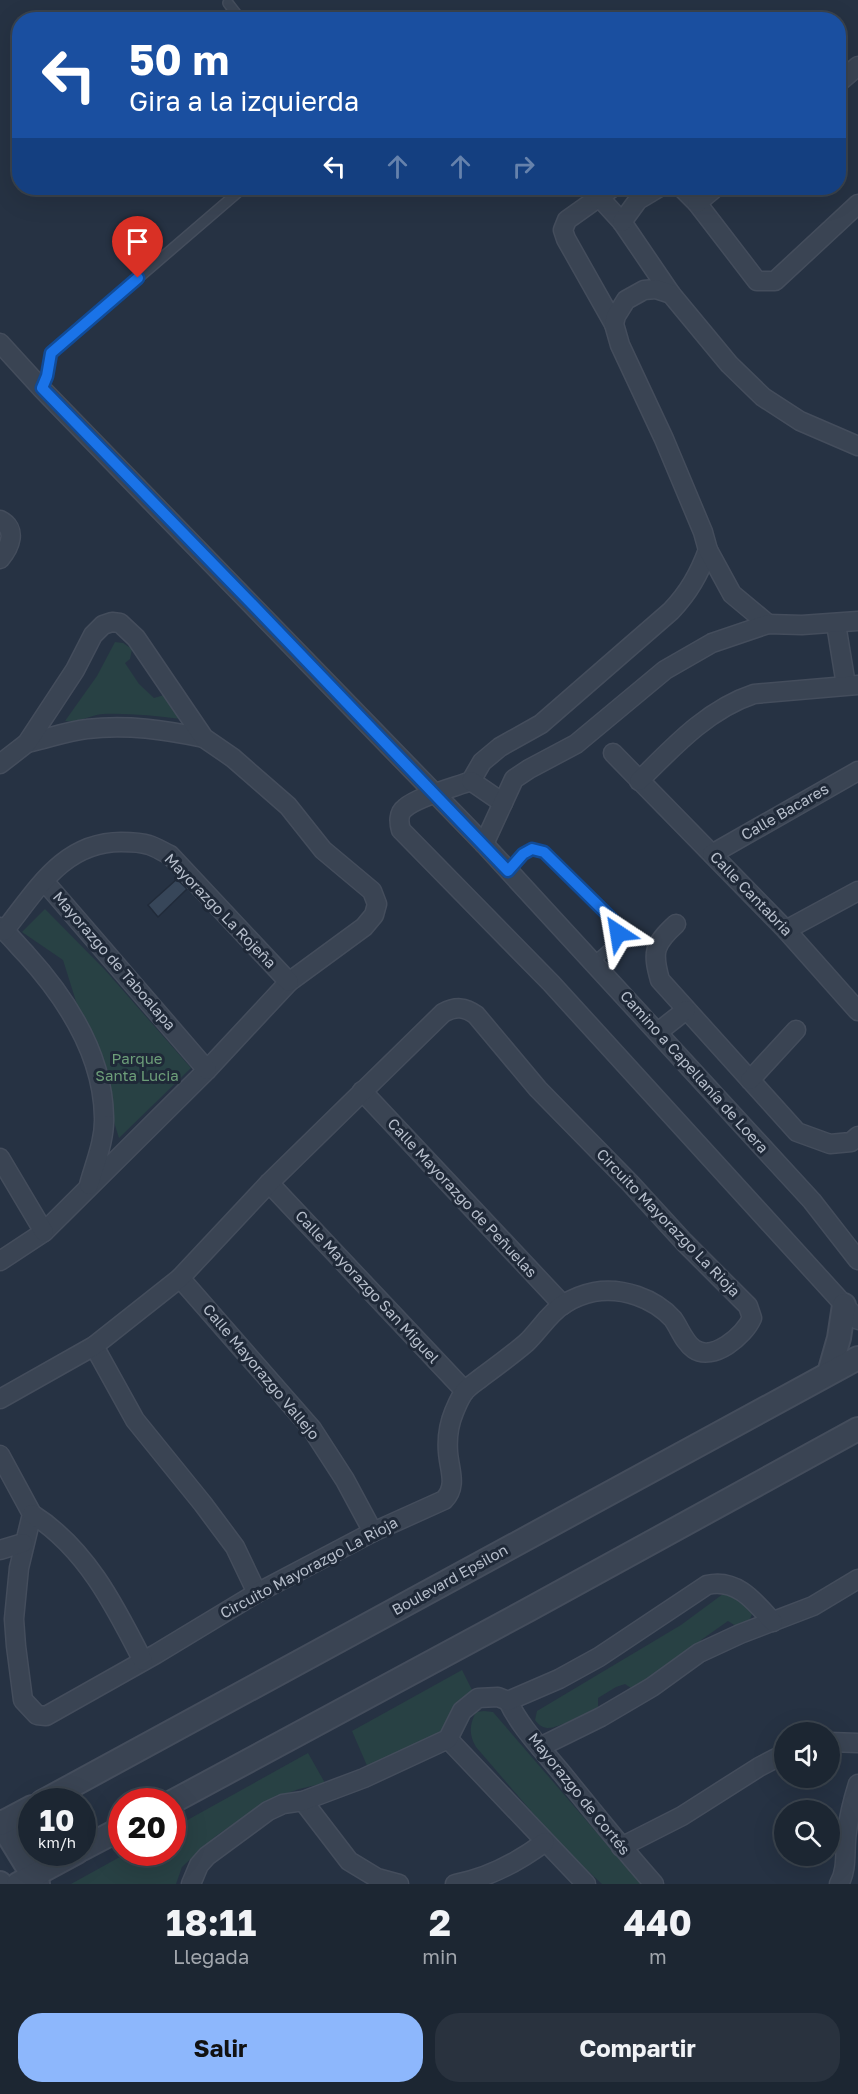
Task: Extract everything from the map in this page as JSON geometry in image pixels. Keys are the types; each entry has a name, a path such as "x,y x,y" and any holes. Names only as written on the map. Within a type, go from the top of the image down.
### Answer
{"street":[{"path":"846,76 858,66"},
{"path":"602,195 567,220 563,230 566,239 614,324 620,345 673,460 703,532 708,550 732,594 768,624"},
{"path":"608,195 622,222 671,294 729,364 763,397 800,421 858,446"},
{"path":"622,222 638,200 646,195"},
{"path":"689,195 757,281 775,281 858,204"},
{"path":"697,203 707,195"},
{"path":"614,324 626,300 644,290 656,289 671,294"},
{"name":"Camino a Capellanía de Loera","path":"0,343 484,844 812,1201 858,1260"},
{"path":"0,520 4,522 11,535 10,544 0,559"},
{"path":"708,550 700,573 688,592 671,611 541,724 488,757 482,762 471,781 404,808 399,817 401,830 551,983 851,1313 839,1338 829,1373"},
{"path":"484,844 514,779 576,744 665,670 712,643 768,624 836,624 858,621"},
{"path":"0,764 27,743 75,670 93,635 103,625 112,622 120,623 136,638 204,738 233,758 288,806 323,850 372,891 376,899 374,915 364,927 289,982 207,1070 44,1232 0,1261"},
{"path":"639,781 699,724 740,698 754,694 852,685 836,624"},
{"path":"27,743 86,729 128,727 161,729 204,738"},
{"name":"Calle Cantabria","path":"613,753 786,930 858,1011"},
{"name":"Calle Bacares","path":"712,854 858,771"},
{"path":"471,781 504,803"},
{"name":"Mayorazgo La Rojeña","path":"2,929 57,866 84,848 106,842 138,842 170,855 289,982"},
{"name":"Mayorazgo de Taboalapa","path":"44,880 207,1070"},
{"path":"786,930 858,891"},
{"path":"676,924 659,940 655,960 660,980 797,1132 830,1144 851,1142 858,1136"},
{"path":"2,929 61,996 82,1034 95,1067 102,1093 104,1118 103,1133 88,1186"},
{"name":"Circuito Mayorazgo La Rioja","path":"0,1399 94,1346 180,1278 269,1183 443,1012 451,1008 467,1009 476,1015 538,1089 748,1306 752,1318 739,1336 711,1353 705,1353 693,1348 687,1342 671,1317 633,1294 609,1291 592,1292 563,1305 527,1342 465,1391 454,1412 448,1434 452,1483 448,1496 256,1593 46,1716 36,1714 23,1700 15,1628 8,1593 32,1514"},
{"path":"658,1032 686,1010"},
{"path":"750,1080 796,1030"},
{"name":"Calle Mayorazgo de Peñuelas","path":"362,1091 563,1305"},
{"path":"0,1158 44,1232"},
{"name":"Calle Mayorazgo San Miguel","path":"269,1183 465,1391"},
{"name":"Calle Mayorazgo Vallejo","path":"180,1278 312,1429 345,1480 373,1532"},
{"path":"94,1346 135,1420 203,1504 234,1547 256,1593"},
{"name":"Boulevard Epsilon","path":"68,1788 858,1358"},
{"path":"186,1794 855,1433"},
{"path":"0,1455 32,1514 64,1538 96,1577 143,1661"},
{"path":"0,1550 23,1543"},
{"path":"540,1747 601,1717 652,1687 699,1653 740,1634 813,1606 858,1579"},
{"path":"191,1884 199,1865 207,1856 253,1821 283,1804 303,1802 364,1778 448,1739 462,1711 478,1698 498,1697 508,1701 559,1679 599,1657 707,1585 726,1584 749,1595 773,1622"},
{"name":"Mayorazgo de Cortés","path":"508,1701 540,1747 654,1884"},
{"path":"448,1739 586,1884"},
{"path":"840,1742 858,1743"},
{"path":"621,1847 682,1816 774,1759"},
{"path":"839,1884 844,1874 846,1832 858,1784"},
{"path":"303,1802 349,1861 377,1878 399,1884"},
{"path":"18,1814 0,1823 30,1881 54,1866"},
{"path":"455,1884 469,1881 522,1859 545,1842"}],"lane":[{"path":"228,3 235,12"},
{"path":"42,388 47,376 51,353 235,195"},
{"path":"508,871 523,854 532,849 544,852 612,919 617,926 618,933 613,946 593,962"}],"green space":[{"path":"115,642 123,643 132,649 130,659 125,663 139,684 154,698 164,695 181,719 113,714 65,721 97,676"},
{"name":"Parque Santa Lucia","path":"45,909 105,970 191,1068 119,1138 63,960 22,932"},
{"path":"727,1591 744,1599 752,1614 748,1624 736,1626 728,1621 701,1640 703,1646 631,1688 625,1684 616,1687 598,1698 598,1707 572,1720 547,1728 535,1720 537,1711 681,1625"},
{"path":"462,1670 473,1692 448,1730 368,1768 352,1731"},
{"path":"476,1712 493,1712 641,1884 602,1884 561,1846 476,1747 471,1734 472,1721"},
{"path":"308,1753 325,1783 299,1789 269,1800 216,1836 186,1863 186,1821"},
{"path":"108,1864 108,1866 183,1866 176,1884 71,1884"}],"building":[{"path":"177,879 187,889 158,917 148,905"}],"route":[{"path":"138,278 51,353 47,376 42,388 508,871 523,854 532,849 544,852 612,919 617,926 618,933"}]}
